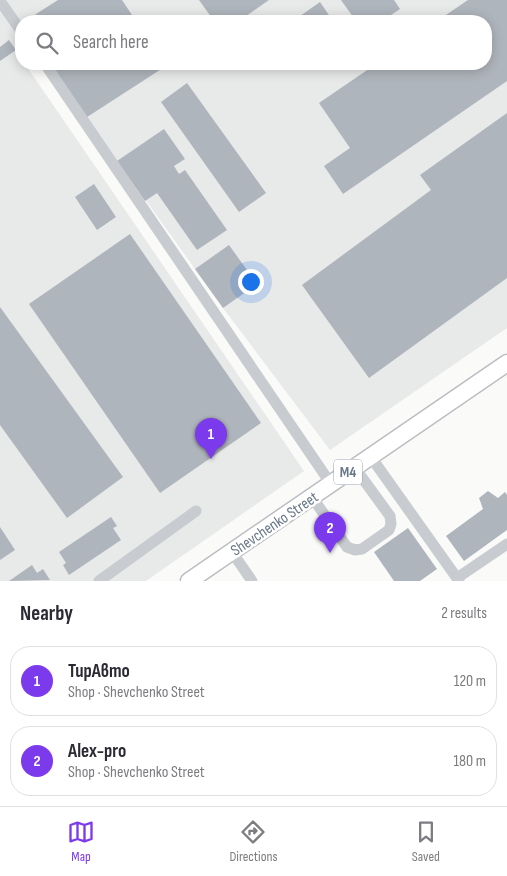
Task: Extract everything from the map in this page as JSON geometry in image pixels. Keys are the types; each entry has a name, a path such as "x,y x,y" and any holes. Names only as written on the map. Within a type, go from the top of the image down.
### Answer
{"highway":[{"name":"Shevchenko Street","path":"189,581 507,363"}],"street":[{"path":"0,1 15,22"},
{"path":"49,70 331,484"},
{"path":"371,456 458,580 507,544"},
{"path":"312,497 347,547 355,550 362,549 389,530 391,524 390,516 355,468"},
{"path":"99,581 196,511"},
{"path":"232,552 252,581"}],"shaded area":[{"path":"0,0 507,0 507,328 330,450 223,308 52,70 492,70 492,15 15,15 15,70 29,70 304,471 146,581 0,581"}],"building":[{"path":"58,0 122,0 132,15 34,15"},
{"path":"199,0 269,0 248,15 210,15"},
{"path":"341,0 394,0 400,9 391,15 352,15"},
{"path":"468,0 507,0 507,81 343,194 324,166 350,148 319,103 367,70 492,70 492,15 446,15"},
{"path":"320,2 329,15 302,15"},
{"path":"9,40 15,51 0,61 0,47"},
{"path":"52,70 160,70 84,119"},
{"path":"187,83 266,193 239,212 161,102"},
{"path":"507,113 507,278 369,378 302,285 431,190 420,175"},
{"path":"164,129 185,159 174,166 179,174 185,170 227,230 197,250 157,193 145,201 117,161"},
{"path":"94,184 116,217 97,230 75,197"},
{"path":"130,234 261,423 160,493 29,304"},
{"path":"229,245 257,284 223,308 195,269"},
{"path":"0,307 123,477 67,518 0,425"},
{"path":"488,491 498,498 505,492 507,495 507,530 464,561 446,536 483,509 479,498"},
{"path":"111,517 117,526 113,528 121,540 69,575 63,565 66,563 59,552"},
{"path":"0,527 15,550 0,560"},
{"path":"408,528 437,569 420,581 394,581 374,552"},
{"path":"32,565 37,573 43,569 50,580 9,581"}],"place":[{"name":"ТирАвто","path":"211,459"},
{"name":"Alex-pro","path":"330,553"}]}
